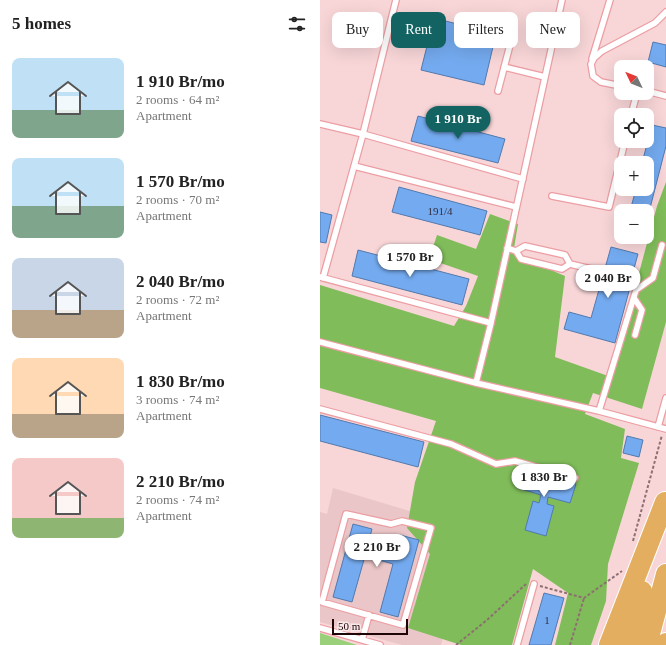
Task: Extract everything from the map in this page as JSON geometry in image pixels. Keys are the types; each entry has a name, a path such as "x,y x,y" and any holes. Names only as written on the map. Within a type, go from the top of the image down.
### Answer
{"highway":[{"path":"609,645 666,501"},
{"path":"627,645 666,501"},
{"path":"647,645 666,574"}],"lane":[{"path":"396,0 363,134 322,277 491,323"},
{"path":"476,383 491,323 562,0"},
{"path":"610,0 591,64 591,69 593,76 601,82 614,85"},
{"path":"591,64 594,58 602,51 654,23 666,12"},
{"path":"498,92 509,48"},
{"path":"504,67 545,77"},
{"path":"654,93 666,96"},
{"path":"320,124 363,134 523,179"},
{"path":"552,196 609,208 623,148"},
{"path":"354,166 516,208"},
{"path":"599,411 636,290 653,278 662,244"},
{"path":"516,251 525,246 565,255 570,264"},
{"path":"507,248 516,251 521,259 562,269 570,264 592,269"},
{"path":"634,298 642,310 635,335"},
{"path":"320,342 476,383 599,411 663,428 666,398"},
{"path":"320,409 451,444 496,464 515,461 575,478"},
{"path":"346,514 390,524 402,521 431,528 403,625 369,615 322,602 346,514"},
{"path":"518,645 534,584"},
{"path":"362,640 369,615"},
{"path":"320,628 380,645"}],"path":[{"path":"631,547 663,428"},
{"path":"570,645 584,598"}],"shaded area":[{"path":"333,488 473,530 441,645 402,645 320,622 320,512 327,514"}],"green space":[{"path":"666,182 666,322 642,409 593,393 585,414 625,429 621,458 639,463 608,564 606,601 591,645 555,645 568,593 533,569 512,645 461,645 408,628 430,554 407,528 415,482 436,421 320,388 320,285 454,326 466,306 478,276 429,259 437,235 476,249 490,214 518,224 513,254 565,276 555,357 611,377 647,244 654,244 654,217"},
{"path":"320,633 357,645 320,645"}],"building":[{"path":"446,21 454,23 454,48 493,48 484,85 421,70 426,48 446,48"},
{"path":"653,42 666,45 666,67 654,64 654,60 648,60"},
{"path":"418,116 505,139 498,163 411,141"},
{"path":"654,125 666,128 666,146 654,193 654,156 644,156 646,148 654,148"},
{"path":"399,187 487,211 480,235 392,212"},
{"path":"634,196 653,196 651,204 632,204"},
{"path":"320,212 332,215 326,243 320,242"},
{"path":"611,247 638,254 633,272 639,273 637,282 632,280 615,343 564,329 569,312 591,318"},
{"path":"358,250 469,279 462,305 352,276"},
{"path":"320,415 424,442 418,467 320,441"},
{"path":"627,436 643,440 639,457 623,453"},
{"path":"523,469 576,484 570,503 548,497 547,504 554,506 546,536 525,530 533,501 539,503 541,495 518,488"},
{"path":"353,524 372,529 368,544 396,552 400,535 419,540 398,617 380,612 393,564 365,556 352,602 333,597"},
{"path":"544,593 564,598 551,645 529,645"}]}
